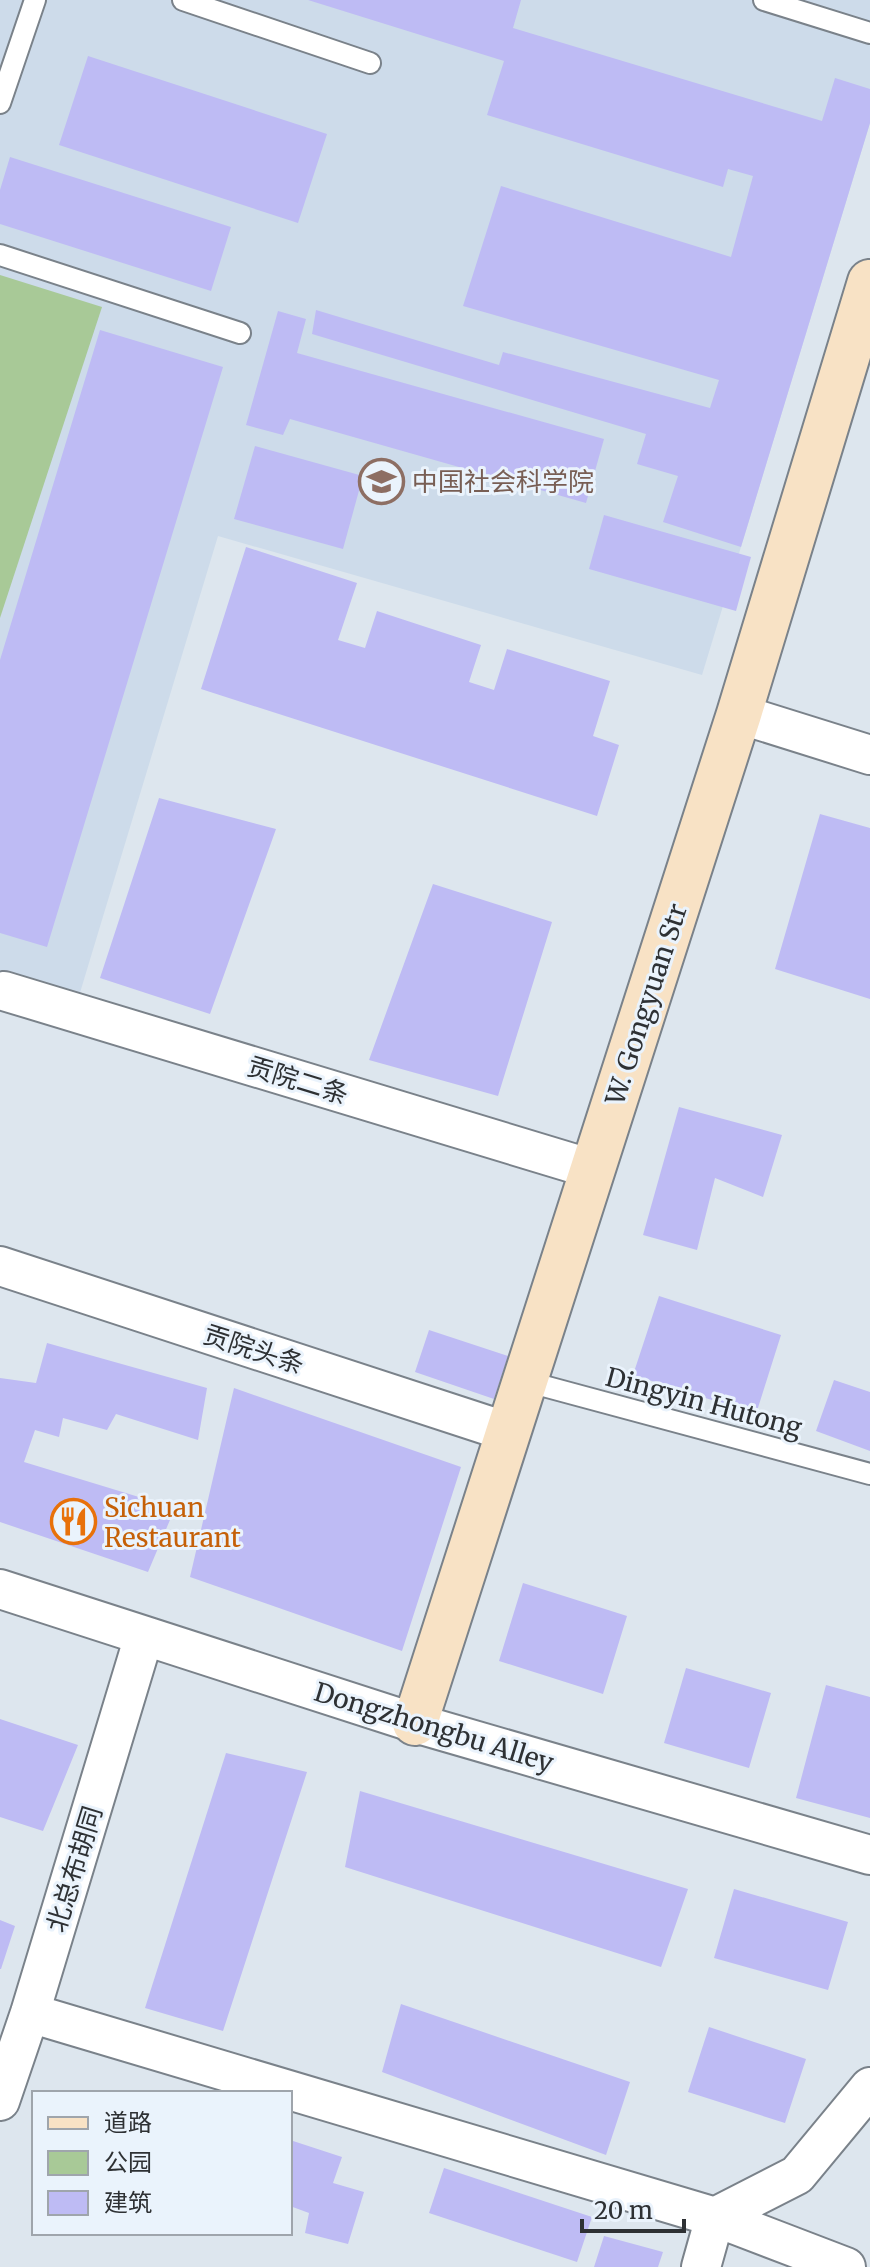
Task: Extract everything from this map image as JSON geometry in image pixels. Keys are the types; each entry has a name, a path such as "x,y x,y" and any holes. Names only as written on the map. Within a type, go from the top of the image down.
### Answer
{"street":[{"name":"W. Gongyuan Str","path":"415,1723 739,714 870,282"},
{"path":"739,714 870,755"},
{"name":"贡院二条","path":"2,998 592,1169"},
{"name":"贡院头条","path":"0,1266 508,1432"},
{"name":"Dongzhongbu Alley","path":"0,1589 415,1723 870,1855"},
{"name":"北总布胡同","path":"0,2101 30,2013 144,1636"},
{"path":"30,2013 292,2091"},
{"path":"701,2267 715,2217 797,2175 870,2087"},
{"path":"292,2091 715,2217 846,2267"}],"lane":[{"path":"0,103 35,0"},
{"path":"183,0 370,63"},
{"path":"764,0 870,33"},
{"path":"0,255 240,333"},
{"name":"Dingyin Hutong","path":"525,1381 870,1474"}],"shaded area":[{"name":"中国社会科学院","path":"0,0 870,0 870,123 702,675 218,536 79,996 0,972"}],"green space":[{"path":"0,275 102,307 0,618"}],"building":[{"path":"308,0 521,0 513,28 822,121 835,78 870,89 870,123 741,547 663,522 678,476 637,464 646,434 312,334 316,310 499,365 503,352 710,408 719,380 463,306 501,186 731,257 753,176 728,169 723,187 487,115 504,61"},
{"path":"88,56 327,134 298,223 59,145"},
{"path":"10,157 231,227 211,291 0,224 0,190"},
{"path":"278,311 306,319 297,353 604,439 586,503 290,419 283,435 246,425"},
{"path":"100,330 223,367 47,947 0,933 0,660"},
{"path":"255,446 363,476 343,549 234,519"},
{"path":"604,515 751,557 736,611 589,569"},
{"path":"246,547 357,583 338,640 365,648 377,611 481,645 469,682 494,690 507,649 610,681 593,736 619,745 597,816 201,689"},
{"path":"159,798 276,829 210,1014 100,978"},
{"path":"820,814 870,828 870,999 775,969"},
{"path":"433,884 552,922 498,1096 369,1060"},
{"path":"679,1107 782,1135 763,1197 715,1178 697,1250 643,1235"},
{"path":"659,1296 781,1335 756,1414 633,1375"},
{"path":"429,1330 508,1356 494,1399 415,1372"},
{"path":"47,1343 207,1388 198,1440 116,1414 107,1430 63,1418 59,1437 35,1430 24,1462 175,1508 148,1572 0,1522 0,1378 36,1383"},
{"path":"834,1380 870,1392 870,1451 816,1431"},
{"path":"234,1388 461,1467 402,1651 190,1577"},
{"path":"523,1583 627,1616 603,1694 499,1661"},
{"path":"686,1668 771,1693 749,1768 664,1743"},
{"path":"826,1685 870,1697 870,1818 796,1798"},
{"path":"0,1719 78,1745 43,1831 0,1817"},
{"path":"226,1753 307,1772 223,2031 145,2008"},
{"path":"360,1791 688,1889 661,1967 345,1867"},
{"path":"734,1889 848,1922 828,1990 714,1958"},
{"path":"0,1920 15,1926 1,1969 0,1969"},
{"path":"401,2004 630,2082 606,2155 382,2072"},
{"path":"709,2027 806,2059 785,2123 688,2092"},
{"path":"292,2141 342,2157 333,2183 364,2192 348,2244 305,2233 309,2213 292,2207"},
{"path":"444,2168 592,2217 577,2262 429,2213"},
{"path":"604,2236 663,2252 658,2267 594,2267"}],"place":[{"name":"中国社会科学院","path":"381,481"},
{"name":"Sichuan Restaurant","path":"73,1522"}]}
